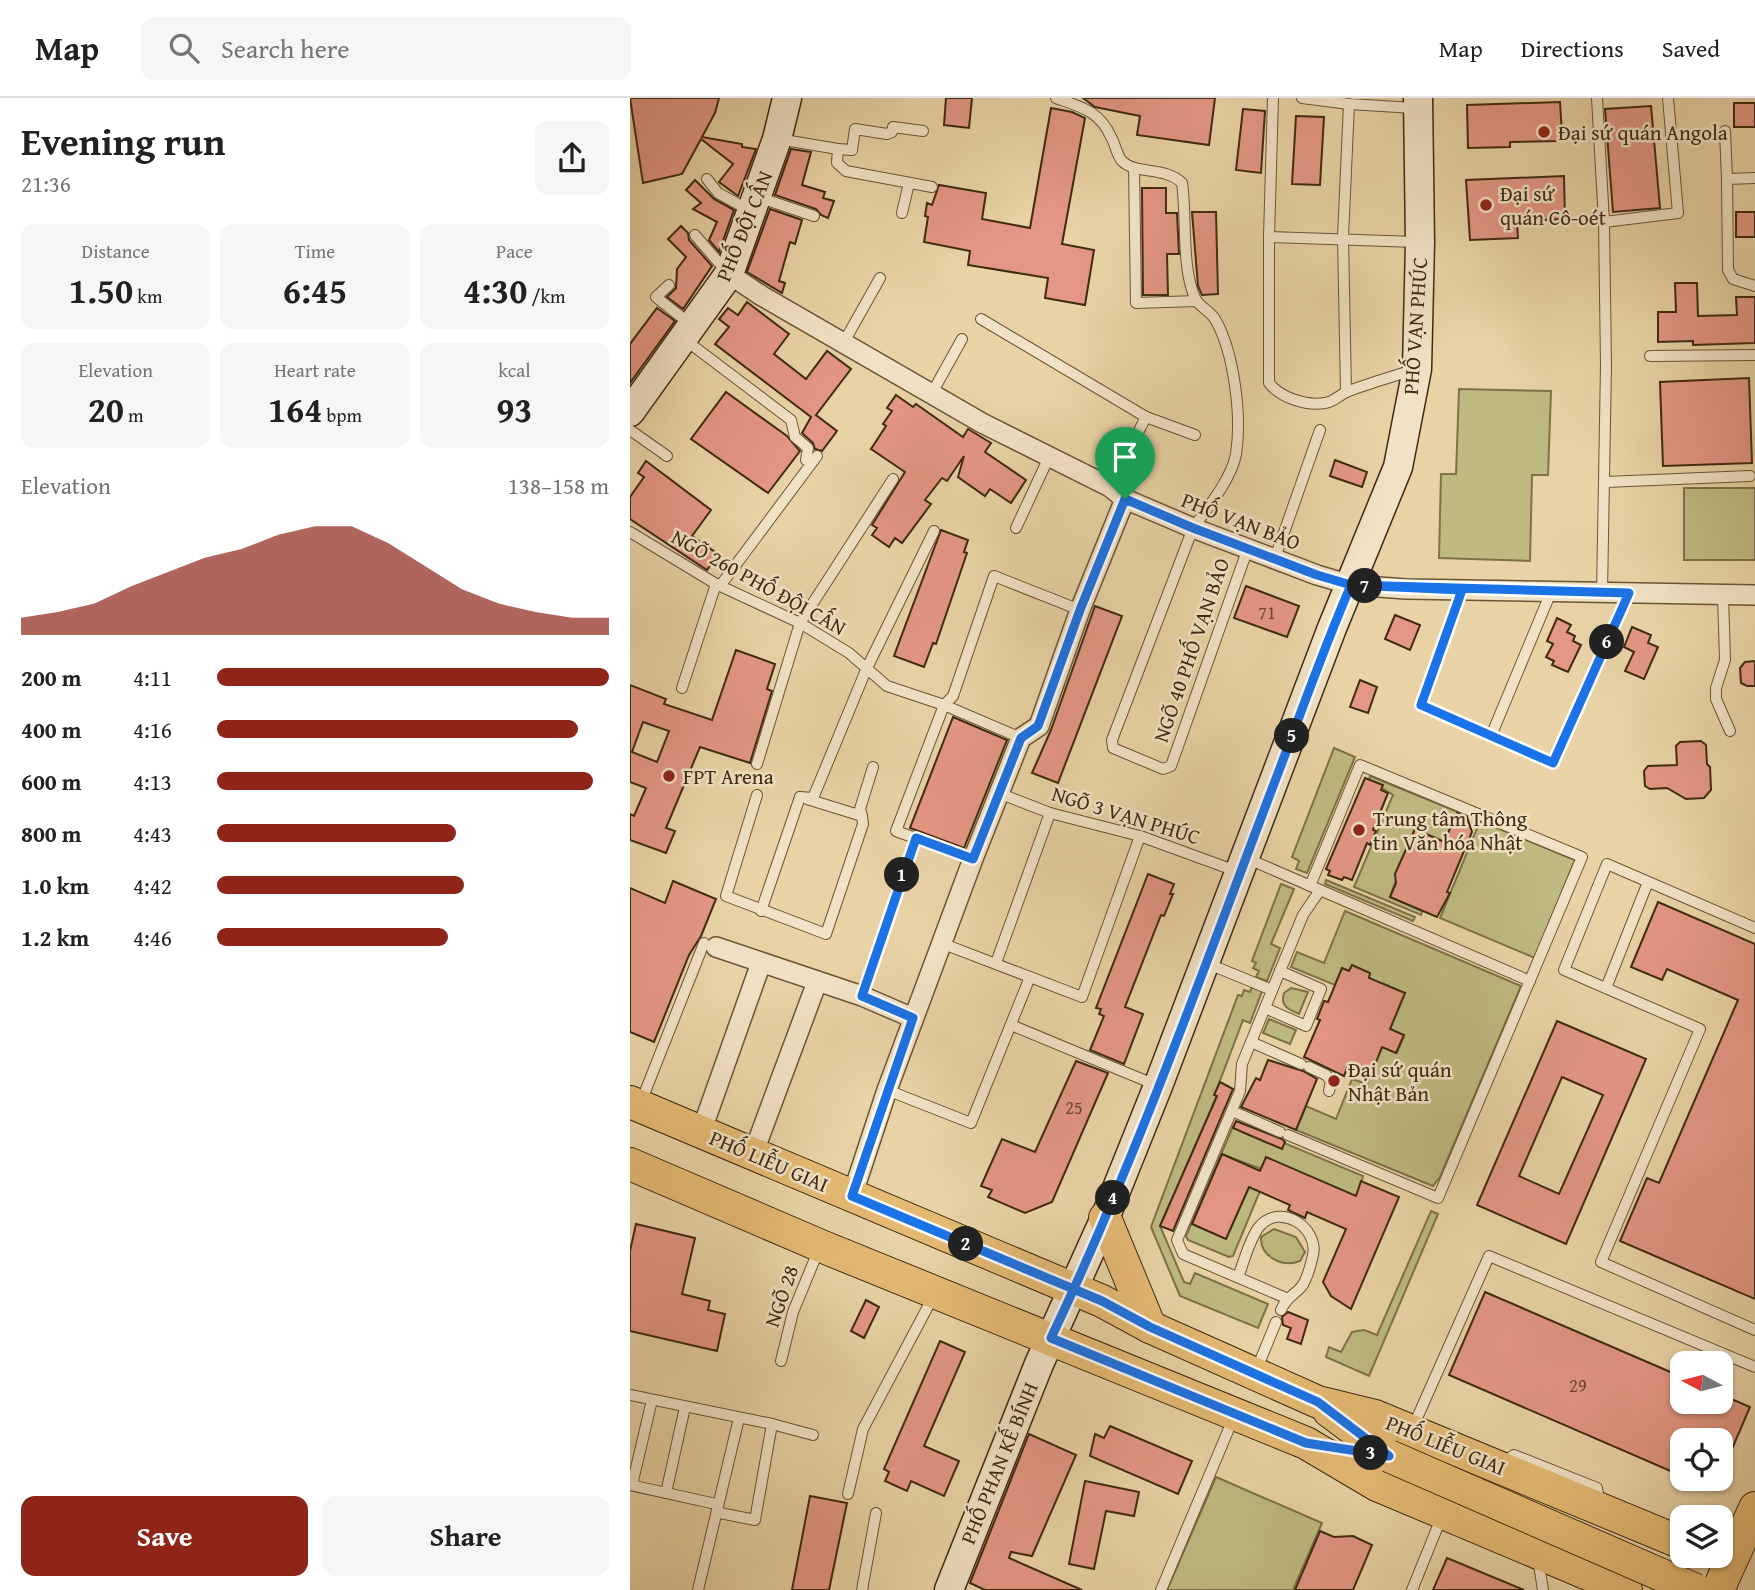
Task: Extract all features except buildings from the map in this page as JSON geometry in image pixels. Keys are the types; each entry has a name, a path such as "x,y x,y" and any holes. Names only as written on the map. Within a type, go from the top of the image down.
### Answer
{"main road":[{"name":"PHỐ LIỄU GIAI","path":"635,1104 1074,1289 1150,1327 1318,1402 1375,1416 1607,1512 1670,1534"},
{"path":"630,1164 821,1246 1306,1443 1377,1485 1626,1590"},
{"path":"1105,1218 1150,1327"},
{"path":"1318,1402 1389,1456 1696,1590"},
{"path":"1306,1443 1389,1456"},
{"path":"1733,1554 1755,1507"},
{"path":"1589,1574 1602,1567 1612,1555 1615,1541 1607,1512"}],"street":[{"name":"PHỐ ĐỘI CẤN","path":"633,403 689,333 729,274 777,139 787,98"},
{"name":"PHỐ VẠN PHÚC","path":"1074,1289 1158,1086 1398,467 1417,369 1425,140 1418,103"},
{"name":"PHỐ VẠN BẢO","path":"729,274 762,296 932,393 1117,493 1193,528 1317,575 1351,585 1462,590 1755,595"},
{"path":"852,1196 887,1090 973,859 1021,738 1038,726 1080,610 1117,493"},
{"path":"710,945 862,996 913,1018"},
{"path":"701,1132 761,962"},
{"path":"753,1154 817,982"},
{"name":"PHỐ PHAN KẾ BÍNH","path":"949,1590 1051,1338 1074,1289"}],"lane":[{"path":"1056,98 1094,112 1107,127 1121,161 1134,168 1157,170 1176,177 1182,183 1188,270 1197,301 1214,317 1233,370 1236,407 1236,456 1214,499 1193,528"},
{"path":"1273,98 1269,383 1281,395 1315,403 1332,401 1346,392 1417,369"},
{"path":"1302,98 1349,104 1418,103"},
{"path":"1597,98 1604,222 1605,482 1602,593"},
{"path":"1604,222 1678,213 1668,98"},
{"path":"1346,392 1343,237 1349,104"},
{"path":"777,139 852,150 855,129 887,134 892,132 892,127 923,131"},
{"path":"1724,131 1728,270 1733,279 1755,286"},
{"path":"838,149 837,163 846,172 932,187"},
{"path":"1134,168 1136,303 1197,301"},
{"path":"1727,179 1755,178"},
{"path":"706,179 718,193 814,216"},
{"path":"902,213 909,183"},
{"path":"695,235 729,274"},
{"path":"1269,237 1343,237 1420,242"},
{"path":"844,342 880,278"},
{"path":"669,285 656,297 689,333 791,420 794,438 808,448 806,460"},
{"path":"981,319 1146,417 1195,435"},
{"path":"932,393 962,339"},
{"path":"1650,356 1755,355"},
{"path":"1117,493 1146,417"},
{"path":"630,430 667,456"},
{"path":"1275,558 1320,430"},
{"path":"682,688 718,585 817,456"},
{"path":"1016,528 1049,457"},
{"path":"1605,482 1750,476"},
{"path":"757,764 800,623 893,479"},
{"name":"NGÕ 40 PHỐ VẠN BẢO","path":"1193,528 1112,740 1113,748 1163,769 1171,766 1248,547"},
{"path":"800,797 813,798 866,670 934,531"},
{"name":"NGÕ 260 PHỐ ĐỘI CẤN","path":"630,532 718,585 800,623 849,653 887,686 944,705 1021,738"},
{"path":"973,859 896,831 944,705 953,696 994,576 1080,610"},
{"path":"1462,590 1421,705 1553,763 1629,593"},
{"path":"1492,736 1551,592"},
{"path":"1723,595 1726,647 1716,699 1730,731"},
{"path":"1231,1111 1438,1198 1582,857 1360,765 1310,886"},
{"path":"757,795 726,896 826,934 863,824 860,809 873,767"},
{"name":"NGÕ 3 VẠN PHÚC","path":"1001,794 1050,813 1140,836 1310,886 1530,981"},
{"path":"800,797 862,816"},
{"path":"761,911 800,797"},
{"path":"996,963 1050,813"},
{"path":"941,943 1082,997 1140,836"},
{"path":"862,996 916,838"},
{"path":"1755,928 1607,864 1564,970 1700,1029 1601,1262 1755,1330"},
{"path":"1606,988 1648,882"},
{"path":"1286,1298 1183,1254 1177,1240 1240,1091 1242,1063 1272,989 1303,915 1321,890"},
{"path":"635,1104 710,945"},
{"path":"1206,963 1272,989"},
{"path":"1265,1008 1306,1026 1321,989 1280,971"},
{"path":"887,1090 971,1124 1030,977"},
{"path":"1011,1025 1158,1086"},
{"path":"1251,1042 1326,1075 1331,1081 1329,1091"},
{"path":"1238,1277 1259,1227 1277,1218 1297,1221 1311,1236 1313,1256 1301,1286 1286,1298 1281,1310"},
{"name":"NGÕ 28","path":"780,1361 793,1312 821,1246"},
{"path":"1411,1430 1489,1256 1755,1367"},
{"path":"848,1494 863,1429 935,1292"},
{"path":"1255,1375 1276,1322"},
{"path":"630,1395 813,1435"},
{"path":"652,1400 631,1485 716,1504"},
{"path":"666,1493 685,1407"},
{"path":"1161,1590 1235,1416"},
{"path":"698,1590 738,1418"},
{"path":"716,1504 720,1513 755,1520 772,1424"},
{"path":"862,1590 876,1513"},
{"path":"1412,1590 1443,1513"},
{"path":"1536,1552 1543,1590"}],"shaded area":[{"path":"1459,389 1551,391 1548,475 1532,475 1530,561 1439,558 1441,474 1456,474"},
{"path":"1684,488 1755,488 1755,560 1684,560"},
{"path":"1334,748 1355,757 1307,873 1296,869 1299,861 1292,857"},
{"path":"1370,776 1458,812 1453,823 1452,845 1415,829 1390,897 1422,911 1421,915 1354,887 1393,795 1369,780"},
{"path":"1480,821 1575,860 1535,958 1440,918"},
{"path":"1326,880 1415,917 1413,921 1325,884"},
{"path":"1281,884 1294,889 1271,944 1280,948 1267,981 1256,977 1259,971 1253,968 1256,963 1252,961"},
{"path":"1345,911 1521,986 1440,1177 1433,1186 1296,1130 1306,1106 1336,1119 1352,1079 1367,1084 1382,1047 1397,1053 1404,1036 1390,1029 1405,993 1382,983 1367,983 1370,973 1352,966 1349,971 1342,968 1335,985 1291,967 1297,952 1324,963"},
{"path":"1252,987 1262,991 1250,1023 1243,1020 1215,1094 1217,1096 1160,1226 1184,1282 1190,1284 1195,1273 1268,1304 1258,1328 1180,1296 1151,1227 1238,995 1242,996 1244,990 1250,992"},
{"path":"1291,988 1308,992 1299,1014 1288,1009 1283,1001 1284,993"},
{"path":"1269,1019 1296,1030 1290,1044 1263,1033"},
{"path":"1239,1123 1242,1132 1267,1143 1270,1137 1363,1176 1356,1204 1224,1155 1194,1225 1226,1239 1249,1187 1260,1191 1233,1256 1229,1257 1188,1240 1186,1236 1234,1124"},
{"path":"1431,1211 1438,1214 1369,1376 1326,1357 1329,1347 1341,1352 1352,1332 1364,1330 1377,1335"},
{"path":"1274,1229 1296,1237 1305,1252 1300,1261 1280,1262 1268,1255 1261,1237"},
{"path":"1216,1477 1322,1523 1293,1590 1167,1590"}],"place":[{"name":"Đại sứ quán Angola","path":"1544,132"},
{"name":"Đại sứ quán Cô-oét","path":"1486,205"},
{"name":"FPT Arena","path":"669,776"},
{"name":"Trung tâm Thông tin Văn hóa Nhật","path":"1359,830"},
{"name":"Đại sứ quán Nhật Bản","path":"1334,1081"}],"route":[{"path":"1125,499 1080,610 1038,726 1021,738 973,859 916,838 862,996 913,1018 852,1196 1035,1272 1074,1289 1102,1301 1233,1366 1318,1402 1389,1456 1306,1443 1051,1338 1074,1289 1105,1218 1158,1086 1332,628 1351,585 1406,589 1551,592 1629,593 1553,763 1421,705 1462,590 1351,585 1317,575 1193,528 1125,499"}]}
